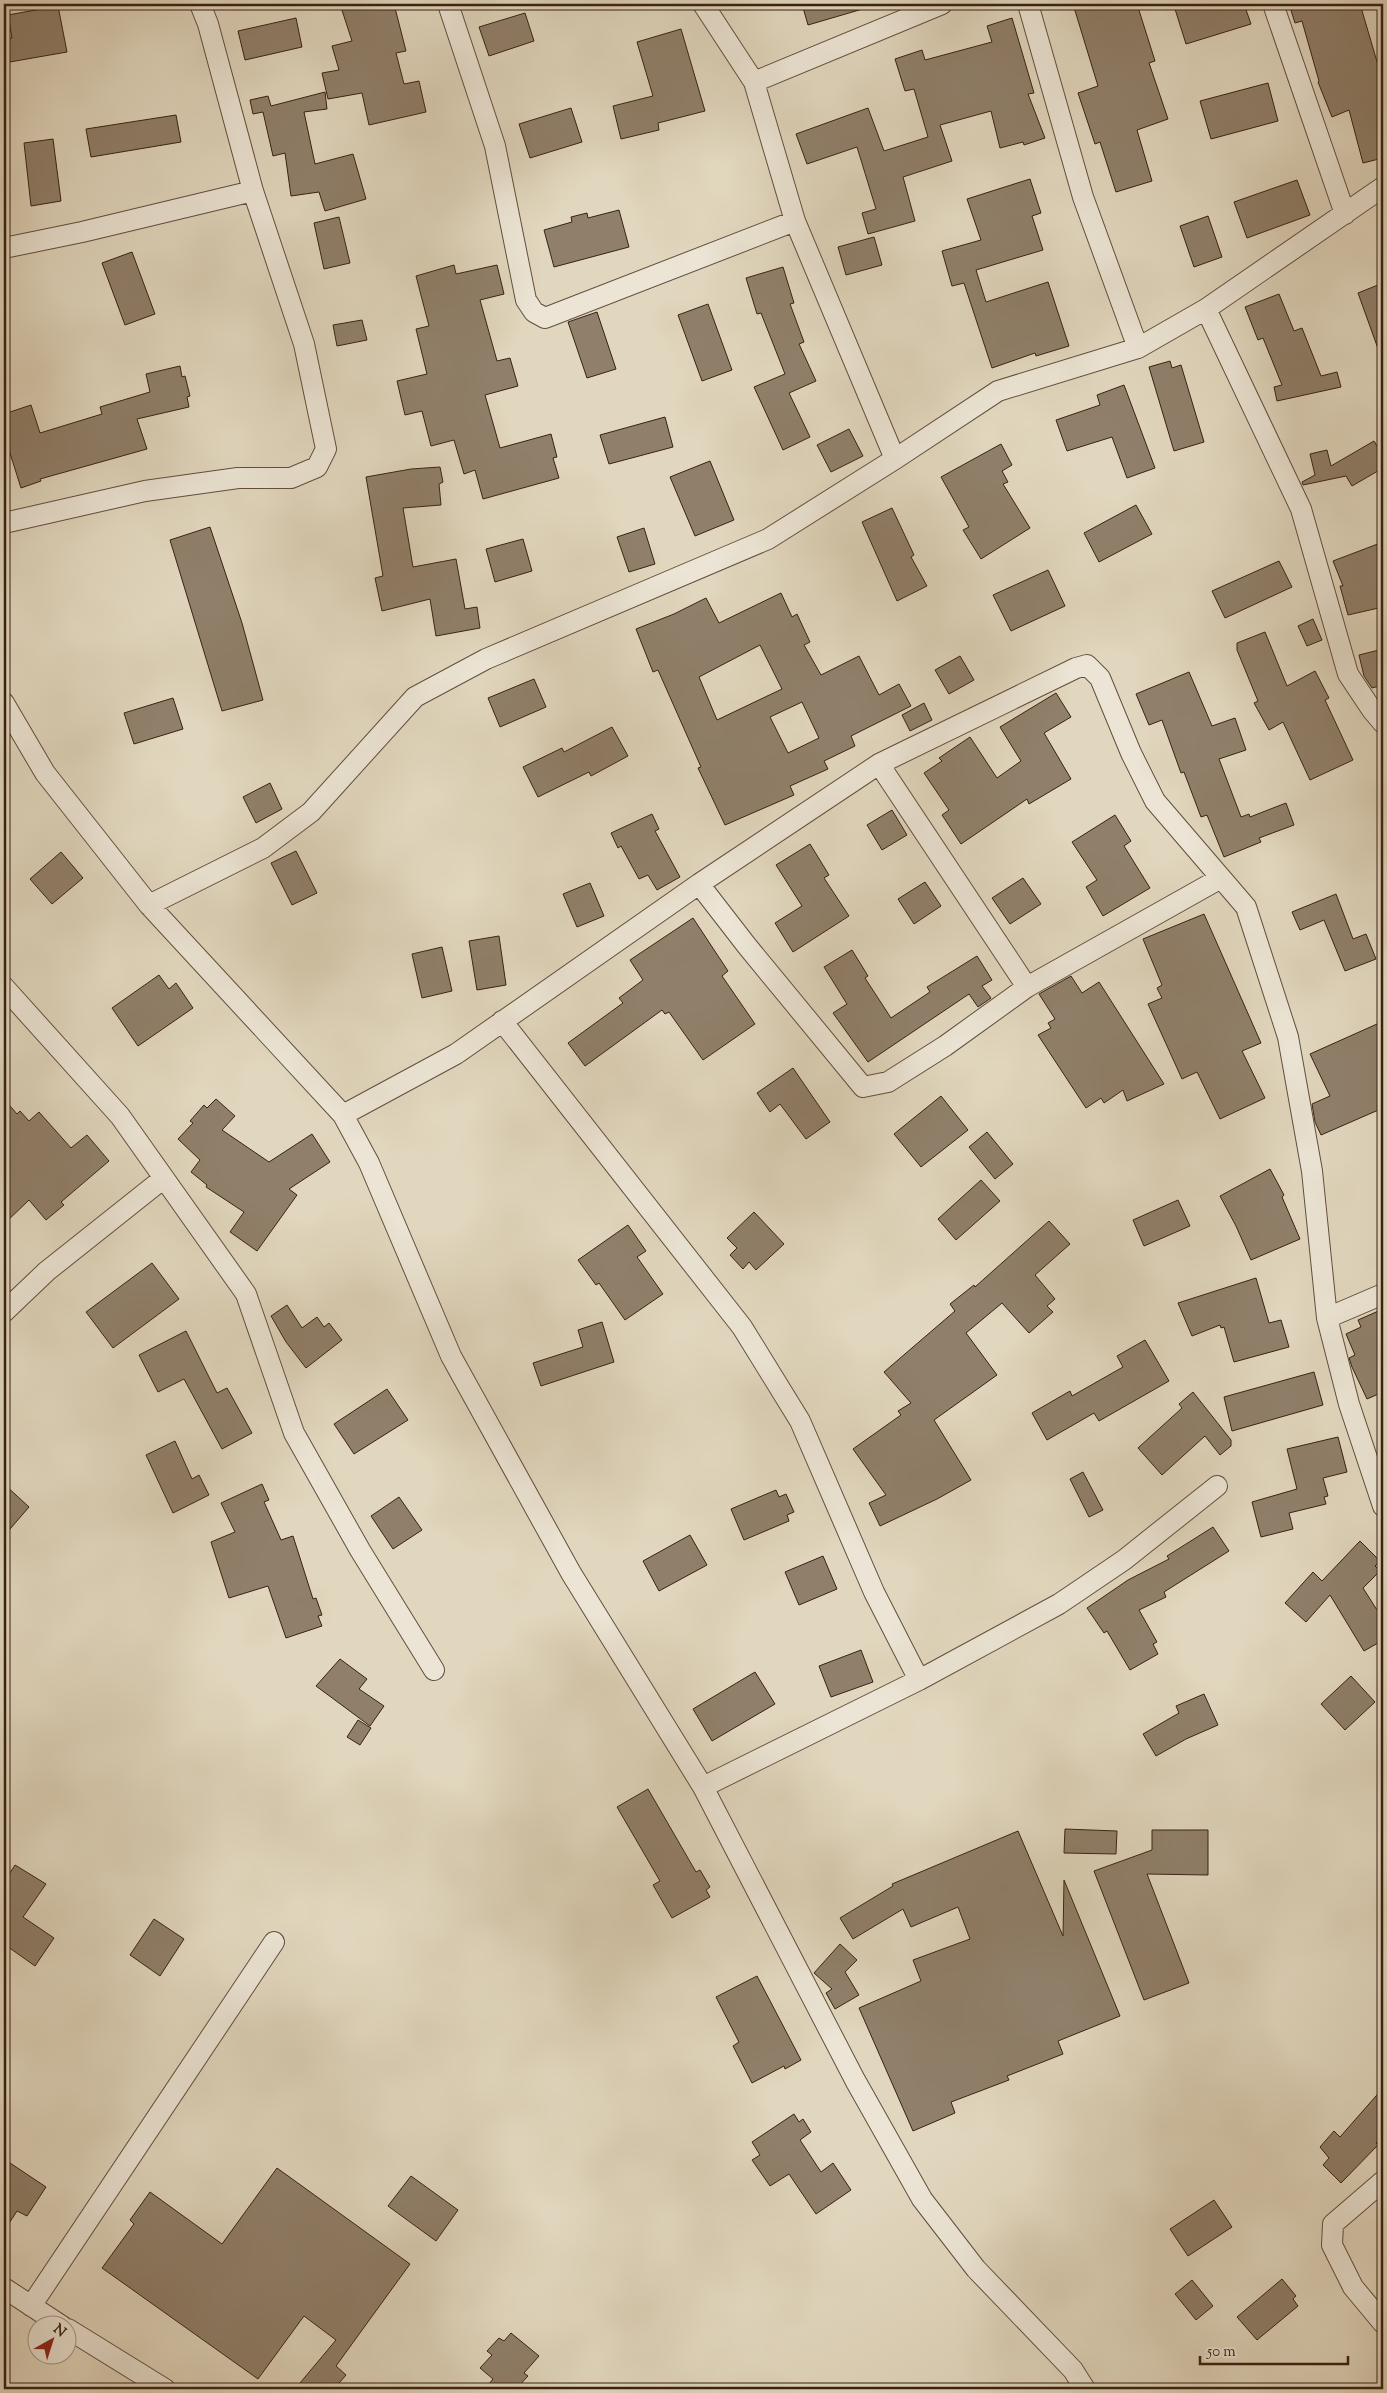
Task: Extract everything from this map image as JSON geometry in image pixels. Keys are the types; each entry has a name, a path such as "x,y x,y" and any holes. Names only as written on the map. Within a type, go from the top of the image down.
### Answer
{"street":[{"path":"4,523 145,491 238,478 291,478 317,467 326,449 304,344 252,191 208,24 200,4"},
{"path":"448,4 495,146 526,300 534,312 545,318 795,221"},
{"path":"703,4 754,82 795,221 895,460"},
{"path":"754,82 942,4"},
{"path":"1028,4 1083,197 1138,348"},
{"path":"1273,4 1345,214"},
{"path":"149,905 264,848 310,812 415,697 486,659 768,539 895,460 998,391 1138,348 1206,309 1383,187"},
{"path":"4,248 82,232 252,191"},
{"path":"1206,309 1301,508 1348,674 1383,723"},
{"path":"343,1115 456,1054 699,884 879,764 1076,668 1087,665 1100,678 1130,752 1155,801 1246,907 1288,1037 1312,1171 1327,1318 1349,1404 1383,1506"},
{"path":"4,703 45,773 149,905 343,1115 369,1163 451,1356 571,1573 703,1787 854,2080 922,2199 976,2269 1073,2370 1085,2389"},
{"path":"879,764 1027,987"},
{"path":"699,884 862,1087 888,1082 945,1046 1027,987 1221,878"},
{"path":"4,988 120,1116 246,1294 294,1433 360,1550 434,1670"},
{"path":"502,1021 742,1327 800,1421 874,1592 918,1680"},
{"path":"4,1312 47,1271 164,1178"},
{"path":"1327,1318 1383,1294"},
{"path":"703,1787 918,1680 1059,1604 1124,1560 1217,1486"},
{"path":"31,2306 274,1942"},
{"path":"1383,2181 1333,2224 1332,2245 1353,2287 1383,2323"},
{"path":"4,2288 46,2316"},
{"path":"78,2335 165,2389"}],"building":[{"path":"340,4 394,4 406,51 396,53 404,84 419,81 426,112 369,125 362,93 328,99 322,73 339,70 332,46 352,41"},
{"path":"802,4 865,4 866,8 808,25"},
{"path":"1073,4 1137,4 1155,61 1149,63 1168,119 1137,130 1152,181 1116,192 1100,142 1095,144 1078,93 1098,86"},
{"path":"1190,4 1244,4 1251,24 1186,44 1175,9"},
{"path":"1289,4 1360,4 1378,65 1383,63 1383,158 1363,163 1349,110 1332,117 1318,82 1302,21 1295,23"},
{"path":"58,6 67,52 4,63 4,38 12,38 8,15"},
{"path":"525,13 534,41 489,56 479,27"},
{"path":"296,18 302,47 245,60 238,31"},
{"path":"1012,18 1034,93 1028,94 1045,138 1024,145 1023,142 1000,148 991,111 940,125 952,161 903,177 915,221 868,234 862,213 876,209 857,147 807,164 796,134 868,108 884,151 928,137 914,89 905,91 895,59 922,50 925,60 992,42 987,26"},
{"path":"681,29 705,111 658,123 659,130 621,139 613,106 653,96 637,42"},
{"path":"1268,83 1278,121 1211,139 1200,101"},
{"path":"325,92 327,109 304,112 315,164 353,154 366,199 325,211 319,192 291,196 285,153 273,156 263,112 253,114 250,100 268,96 271,106"},
{"path":"571,108 582,142 530,158 519,124"},
{"path":"176,115 181,142 91,157 86,129"},
{"path":"53,139 61,201 31,206 24,143"},
{"path":"1030,179 1041,213 1032,216 1043,250 976,270 986,302 1048,282 1069,346 1036,356 1035,353 992,368 964,283 952,286 942,251 981,240 967,199"},
{"path":"1297,180 1310,215 1247,238 1234,202"},
{"path":"619,210 629,247 554,267 544,230 572,222 571,217 587,213 588,218"},
{"path":"1208,216 1222,257 1194,267 1180,226"},
{"path":"339,217 350,263 324,269 314,223"},
{"path":"874,237 882,265 846,275 838,247"},
{"path":"132,252 155,314 125,325 102,263"},
{"path":"454,265 456,274 497,265 504,294 480,300 497,361 510,358 518,386 485,395 500,448 551,434 557,457 553,458 559,478 483,499 475,470 464,474 454,440 431,446 422,411 405,415 397,381 427,374 416,329 429,326 416,276"},
{"path":"783,267 794,303 790,304 804,342 799,344 816,381 789,393 810,437 783,450 754,387 785,374 761,313 757,314 746,278"},
{"path":"1383,283 1383,357 1381,357 1358,293"},
{"path":"1279,294 1294,331 1302,328 1321,376 1337,372 1341,387 1277,401 1274,387 1282,385 1263,338 1258,340 1245,307"},
{"path":"708,304 732,370 702,381 678,315"},
{"path":"597,312 616,369 587,378 568,322"},
{"path":"362,320 367,340 337,346 333,325"},
{"path":"1170,361 1172,368 1181,365 1204,442 1174,451 1149,367"},
{"path":"180,366 182,377 185,376 190,396 187,397 189,407 137,419 147,449 40,479 41,481 21,488 4,434 4,414 31,405 40,433 102,414 100,407 150,392 146,374"},
{"path":"1124,385 1155,468 1127,478 1112,437 1067,451 1056,420 1100,405 1097,395"},
{"path":"665,417 673,447 609,464 600,435"},
{"path":"849,429 863,456 831,472 817,445"},
{"path":"1374,441 1383,456 1383,468 1352,486 1346,476 1303,485 1302,482 1315,475 1310,454 1327,450 1331,466"},
{"path":"1001,444 1012,465 1002,471 1008,482 1003,484 1030,528 981,559 963,530 969,527 941,477"},
{"path":"710,461 734,520 695,536 670,477"},
{"path":"440,467 443,482 439,484 441,505 403,508 413,567 456,559 465,609 477,607 480,628 436,636 430,599 382,611 375,578 383,576 366,477 411,469"},
{"path":"1136,505 1152,534 1099,562 1084,533"},
{"path":"892,508 914,555 911,557 927,586 897,601 862,522"},
{"path":"210,527 242,623 263,700 222,711 170,540"},
{"path":"644,528 655,564 629,572 617,537"},
{"path":"523,539 532,571 495,582 486,549"},
{"path":"1383,542 1383,567 1378,568 1383,588 1383,607 1348,615 1340,586 1343,586 1333,561"},
{"path":"1279,561 1292,587 1225,618 1212,591"},
{"path":"1048,570 1065,606 1011,631 993,595"},
{"path":"781,593 792,617 797,614 810,642 804,645 821,675 859,656 879,695 899,684 911,706 851,736 855,746 824,761 828,769 790,786 794,795 725,825 698,768 701,767 658,670 653,672 636,629 674,614 706,598 719,623","holes":["760,645 782,689 717,720 699,677","802,702 819,738 788,753 770,717"]},
{"path":"1313,619 1322,640 1307,646 1298,626"},
{"path":"1265,632 1287,686 1315,671 1329,698 1325,700 1353,760 1310,780 1283,722 1269,730 1254,703 1258,701 1237,650 1237,643"},
{"path":"1383,649 1383,685 1372,688 1364,676 1359,655"},
{"path":"960,656 974,680 949,694 935,670"},
{"path":"1189,672 1212,726 1235,718 1246,750 1219,759 1241,817 1249,814 1250,817 1286,803 1294,825 1259,838 1261,842 1224,857 1207,815 1201,817 1184,772 1181,773 1162,720 1149,725 1136,694"},
{"path":"534,679 546,707 500,727 488,698"},
{"path":"1056,693 1071,717 1044,733 1071,779 1029,804 1027,799 961,844 942,815 949,810 924,773 942,761 939,758 970,737 997,778 1021,761 1000,727"},
{"path":"173,698 183,729 134,744 124,713"},
{"path":"924,703 932,720 910,731 902,715"},
{"path":"612,727 628,756 591,776 589,772 538,797 523,767 562,748 564,752"},
{"path":"270,783 282,809 256,823 243,797"},
{"path":"892,810 907,835 882,850 867,825"},
{"path":"652,814 659,829 655,831 680,877 657,890 648,875 639,879 621,846 618,848 611,833"},
{"path":"1115,815 1131,841 1124,846 1150,888 1103,916 1086,887 1097,880 1072,842"},
{"path":"810,844 829,875 824,878 849,916 793,952 775,923 802,906 776,865"},
{"path":"296,851 317,893 292,905 271,863"},
{"path":"61,852 83,878 52,904 30,879"},
{"path":"1023,878 1041,904 1010,924 992,898"},
{"path":"925,882 941,906 914,924 898,899"},
{"path":"590,883 604,916 577,927 563,894"},
{"path":"1336,894 1353,939 1366,934 1376,959 1345,971 1324,920 1300,930 1292,912"},
{"path":"1204,914 1261,1043 1242,1051 1265,1098 1220,1119 1197,1072 1182,1079 1148,1004 1162,998 1157,988 1162,985 1143,939"},
{"path":"693,918 728,971 722,976 755,1024 703,1060 669,1012 665,1014 662,1010 585,1066 568,1043 623,1003 619,998 643,980 630,960"},
{"path":"499,936 506,985 477,990 469,941"},
{"path":"442,947 452,991 422,998 412,954"},
{"path":"852,950 868,976 865,978 891,1018 930,992 927,987 977,956 992,980 982,986 991,998 978,1007 969,994 868,1062 833,1013 847,1004 824,967"},
{"path":"159,975 169,989 176,983 193,1008 138,1046 112,1008"},
{"path":"1071,976 1082,993 1099,982 1164,1084 1127,1101 1123,1090 1104,1103 1101,1098 1086,1108 1038,1035 1051,1028 1048,1023 1055,1019 1039,994"},
{"path":"1377,1024 1383,1038 1383,1108 1321,1135 1315,1122 1312,1104 1330,1096 1310,1054"},
{"path":"793,1068 830,1122 806,1139 780,1104 770,1112 757,1093"},
{"path":"941,1096 968,1130 921,1167 894,1134"},
{"path":"4,1099 17,1114 20,1111 29,1121 39,1112 71,1148 87,1135 109,1161 61,1202 64,1205 46,1220 29,1200 4,1224"},
{"path":"216,1099 235,1116 222,1130 269,1162 312,1134 330,1162 289,1189 297,1195 257,1251 230,1232 244,1212 206,1187 207,1185 191,1172 200,1160 178,1139 193,1123 190,1121 204,1105 207,1108"},
{"path":"987,1132 1013,1164 995,1179 969,1147"},
{"path":"1270,1169 1284,1195 1282,1197 1300,1239 1251,1260 1220,1196"},
{"path":"981,1180 1000,1201 956,1240 938,1219"},
{"path":"1178,1200 1190,1226 1144,1246 1133,1220"},
{"path":"754,1212 784,1244 756,1270 749,1262 743,1269 730,1255 737,1248 727,1238"},
{"path":"1049,1221 1070,1244 1035,1275 1055,1299 1047,1306 1053,1312 1029,1333 1002,1303 966,1333 997,1375 934,1420 971,1480 937,1499 880,1526 869,1503 886,1495 853,1449 901,1415 898,1411 911,1403 884,1372 955,1311 950,1304 974,1285 975,1287"},
{"path":"628,1225 646,1251 637,1257 663,1294 625,1320 599,1283 596,1285 578,1260"},
{"path":"152,1263 179,1299 113,1348 86,1312"},
{"path":"1256,1278 1269,1323 1281,1320 1289,1347 1234,1362 1224,1327 1221,1328 1220,1325 1192,1336 1178,1303"},
{"path":"287,1305 302,1328 317,1317 324,1327 329,1323 342,1340 306,1368 286,1342 271,1316"},
{"path":"1383,1309 1383,1392 1367,1399 1349,1358 1355,1355 1346,1334 1361,1327 1358,1320"},
{"path":"602,1322 614,1362 541,1386 533,1363 583,1347 578,1330"},
{"path":"186,1331 217,1393 227,1388 252,1433 222,1449 184,1379 158,1392 139,1355"},
{"path":"1145,1340 1169,1381 1099,1421 1094,1413 1047,1440 1032,1413 1070,1391 1072,1396 1123,1367 1117,1356"},
{"path":"1314,1372 1323,1405 1232,1431 1224,1397"},
{"path":"387,1389 408,1420 354,1454 334,1424"},
{"path":"1193,1392 1231,1440 1231,1446 1220,1455 1205,1436 1162,1475 1138,1448 1182,1408 1179,1404"},
{"path":"1338,1437 1347,1472 1323,1478 1328,1496 1324,1497 1326,1504 1289,1513 1293,1529 1261,1537 1252,1502 1297,1489 1287,1449"},
{"path":"175,1441 192,1479 199,1475 209,1495 173,1513 146,1455"},
{"path":"1083,1472 1103,1510 1089,1517 1070,1479"},
{"path":"4,1484 29,1507 4,1536"},
{"path":"262,1484 269,1500 264,1502 281,1540 293,1536 313,1599 316,1598 322,1615 318,1616 322,1626 286,1638 268,1586 229,1598 211,1542 235,1532 221,1503"},
{"path":"776,1490 779,1497 786,1494 794,1512 787,1515 789,1521 744,1540 731,1509"},
{"path":"399,1497 422,1530 393,1549 371,1516"},
{"path":"1213,1527 1229,1551 1164,1592 1166,1597 1139,1610 1157,1642 1153,1644 1158,1654 1130,1670 1107,1631 1104,1633 1087,1608 1128,1580 1169,1559 1167,1556"},
{"path":"690,1535 707,1565 659,1591 643,1561"},
{"path":"1360,1541 1380,1561 1375,1566 1380,1571 1363,1588 1377,1610 1383,1607 1383,1640 1364,1651 1330,1595 1306,1622 1285,1603 1313,1572 1322,1581"},
{"path":"823,1556 837,1589 799,1605 785,1572"},
{"path":"861,1650 873,1682 831,1697 819,1666"},
{"path":"340,1659 367,1679 359,1689 384,1706 370,1726 316,1686"},
{"path":"755,1672 775,1704 712,1741 693,1709"},
{"path":"1351,1676 1375,1702 1345,1730 1321,1704"},
{"path":"1204,1694 1218,1725 1186,1739 1156,1756 1143,1734 1179,1713 1176,1706"},
{"path":"358,1720 371,1728 360,1745 347,1737"},
{"path":"648,1789 696,1872 700,1870 710,1887 706,1890 710,1897 672,1918 653,1885 660,1881 617,1807"},
{"path":"1065,1829 1117,1831 1116,1854 1064,1853"},
{"path":"1152,1830 1208,1830 1208,1875 1147,1874 1189,1983 1144,2000 1094,1871 1152,1850"},
{"path":"1018,1831 1063,1936 1064,1880 1120,2016 1058,2041 1063,2054 1007,2076 1009,2080 951,2102 955,2113 913,2131 859,2008 921,1981 913,1960 970,1939 958,1907 911,1927 903,1909 853,1939 840,1918 893,1886 892,1884"},
{"path":"15,1865 46,1884 23,1917 54,1938 35,1966 4,1944 4,1882"},
{"path":"154,1919 184,1939 160,1976 130,1955"},
{"path":"840,1944 857,1960 845,1972 859,1995 835,2009 826,1993 832,1989 814,1973"},
{"path":"757,1976 801,2060 785,2069 784,2066 752,2083 733,2046 739,2042 716,1997"},
{"path":"1383,2088 1383,2136 1376,2143 1378,2145 1341,2183 1323,2165 1329,2158 1320,2147 1334,2131 1340,2137"},
{"path":"794,2114 799,2122 803,2119 811,2132 800,2140 821,2172 833,2163 851,2190 816,2214 789,2174 770,2186 752,2160 760,2155 752,2142"},
{"path":"4,2159 46,2187 27,2216 17,2211 4,2231"},
{"path":"277,2168 410,2264 336,2366 346,2375 334,2389 295,2389 336,2340 304,2316 258,2379 102,2268 134,2224 130,2220 150,2192 222,2244"},
{"path":"411,2176 458,2210 436,2241 388,2206"},
{"path":"1214,2200 1232,2227 1188,2256 1170,2229"},
{"path":"1282,2279 1296,2296 1293,2299 1298,2306 1257,2340 1237,2317"},
{"path":"1192,2280 1213,2306 1196,2320 1175,2294"},
{"path":"511,2333 539,2356 524,2373 528,2376 516,2389 485,2389 493,2379 480,2368 492,2355 487,2351 499,2338 504,2341"}]}
